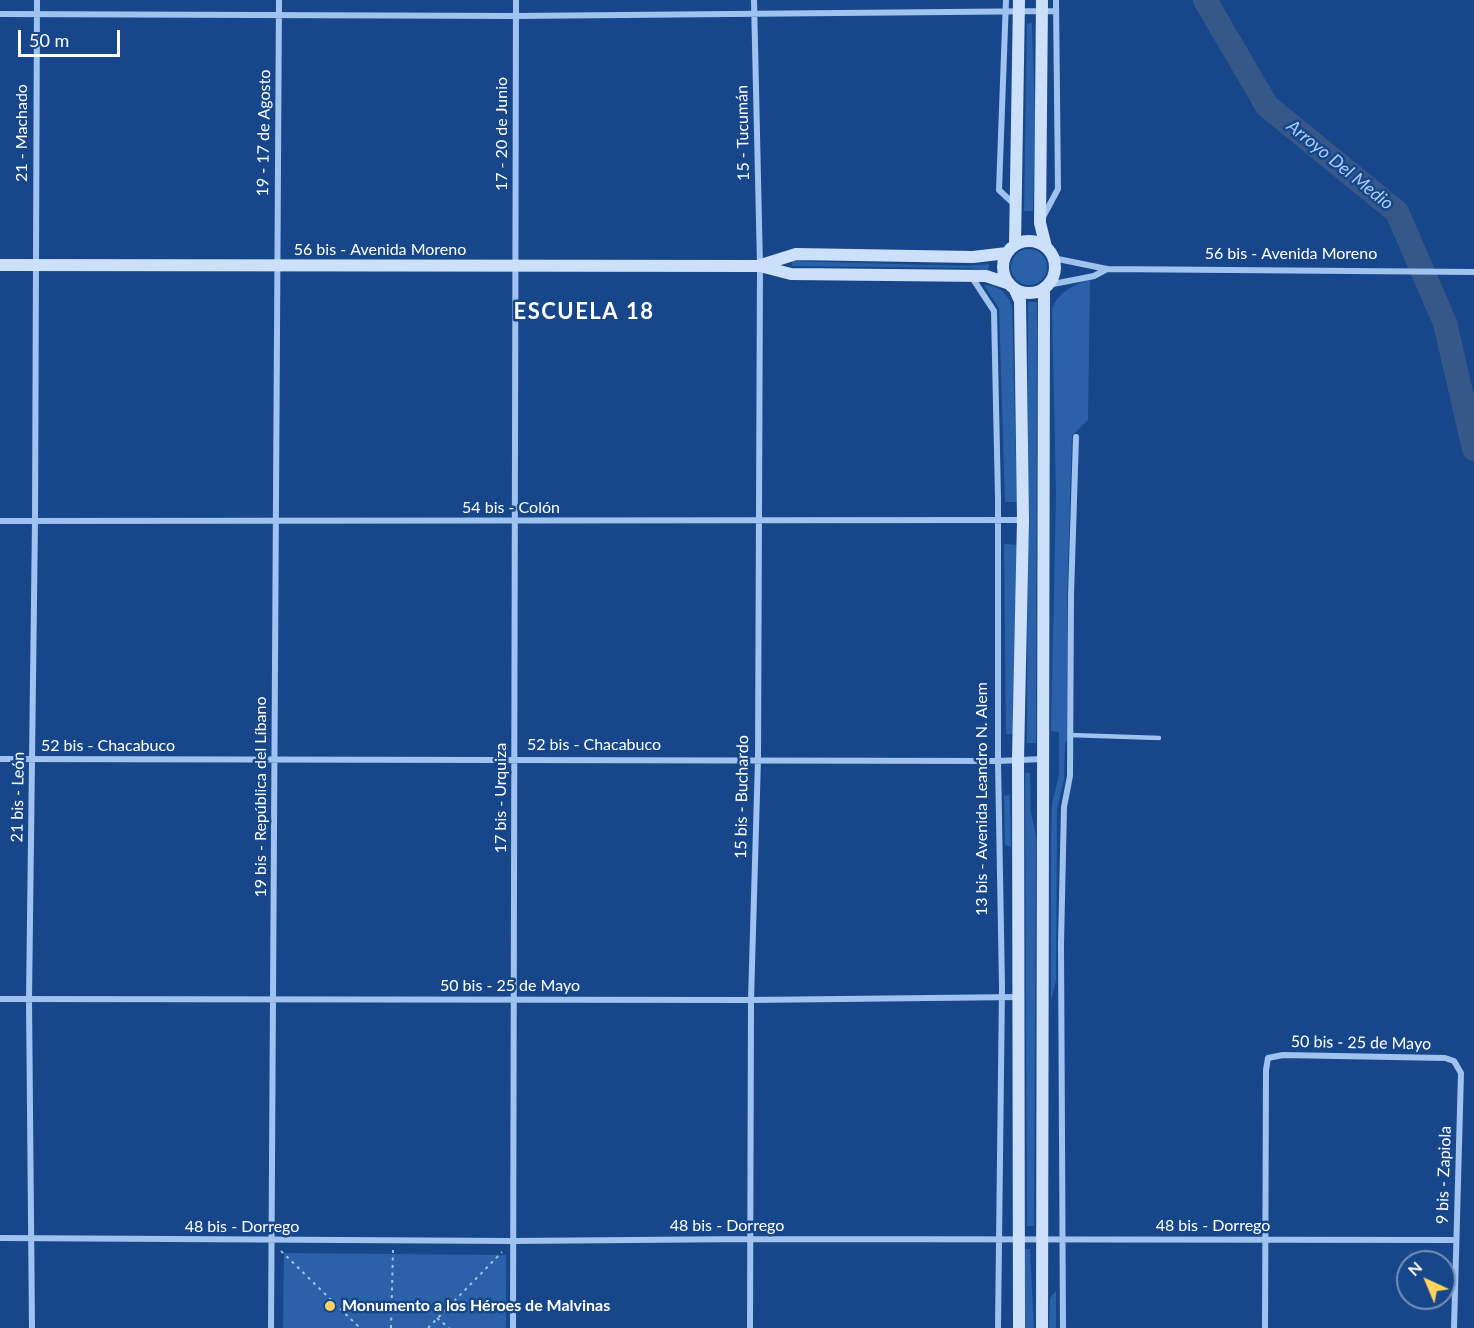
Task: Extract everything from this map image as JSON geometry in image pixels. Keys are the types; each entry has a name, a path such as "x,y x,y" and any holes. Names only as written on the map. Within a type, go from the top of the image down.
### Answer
{"main road":[{"path":"1011,286 1032,294 1046,287 1054,276 1050,253 1040,223 1042,5"},
{"path":"1019,6 1016,206 1011,249 1003,266 1020,301 1023,520 1018,759 1019,1328"},
{"path":"1011,249 1031,241 1050,253"},
{"name":"56 bis - Avenida Moreno","path":"760,266 796,255 973,257 1011,249"},
{"name":"56 bis - Avenida Moreno","path":"0,265 760,266 791,274 986,276 1011,286"},
{"path":"1041,1328 1046,287"}],"street":[{"name":"21 - Machado","path":"35,266 37,0"},
{"name":"19 - 17 de Agosto","path":"275,266 279,0"},
{"name":"17 - 20 de Junio","path":"516,0 516,267"},
{"name":"15 - Tucumán","path":"754,0 760,266"},
{"path":"1006,0 999,190 1016,206"},
{"path":"1040,223 1058,189 1056,0"},
{"path":"0,14 279,16 754,14 1005,11 1019,6 1042,5 1056,11"},
{"name":"56 bis - Avenida Moreno","path":"1050,253 1107,269 1474,272"},
{"name":"21 bis - León","path":"32,1328 29,999 35,522 35,266"},
{"name":"19 bis - República del Líbano","path":"271,1328 276,759 275,266"},
{"name":"15 bis - Buchardo","path":"750,1328 751,1000 758,759 757,522 760,266"},
{"name":"17 bis - Urquiza","path":"513,1328 512,1000 515,759 513,522 516,267"},
{"name":"56 bis - Avenida Moreno","path":"1046,287 1094,276 1107,269"},
{"name":"13 bis - Avenida Leandro N. Alem","path":"970,276 994,311 999,520 998,761 1002,997 998,1328"},
{"path":"1063,1328 1061,944 1064,807 1070,776 1071,596 1076,437"},
{"name":"54 bis - Colón","path":"0,521 1023,520"},
{"name":"52 bis - Chacabuco","path":"0,759 998,761 1043,759"},
{"name":"50 bis - 25 de Mayo","path":"0,999 751,1000 1020,997"},
{"name":"50 bis - 25 de Mayo","path":"1265,1239 1266,1070 1268,1058 1283,1055 1454,1060"},
{"name":"9 bis - Zapiola","path":"1454,1060 1461,1073 1454,1328"},
{"name":"48 bis - Dorrego","path":"0,1238 271,1241 1455,1240"},
{"path":"1265,1239 1265,1328"}],"lane":[{"path":"1070,735 1159,738"}],"path":[{"path":"271,1241 360,1328"},
{"path":"391,1328 393,1241"},
{"path":"428,1328 513,1241"},
{"path":"437,1318 449,1328"}],"shaded area":[{"path":"1032,23 1035,113 1033,211 1024,211 1027,24"},
{"path":"1029,249 1042,254 1047,267 1042,280 1029,285 1016,280 1011,267 1016,254"},
{"path":"792,261 967,266 989,264 988,271 970,268 792,266"},
{"path":"1090,279 1088,420 1072,436 1067,598 1068,738 1065,744 1064,779 1057,809 1056,980 1051,1001 1052,804 1059,775 1059,732 1051,731 1056,493 1052,309 1062,294"},
{"path":"984,285 994,286 1002,291 1012,307 1017,502 1005,502 999,308"},
{"path":"1028,302 1037,302 1036,743 1027,743"},
{"path":"1004,544 1017,545 1014,734 1006,734"},
{"path":"1025,773 1030,773 1031,813 1036,836 1034,1226 1027,1226"},
{"path":"1010,795 1011,847 1005,845 1004,796"},
{"path":"1025,1249 1030,1249 1034,1328 1025,1328"},
{"path":"284,1253 506,1255 506,1328 283,1328"},
{"path":"1056,1291 1056,1328 1049,1328 1050,1298"}],"waterway":[{"name":"Arroyo Del Medio","path":"1205,0 1267,106 1397,212 1445,323 1474,449"}],"place":[{"name":"Monumento a los Héroes de Malvinas","path":"330,1306"}],"district":[{"name":"ESCUELA 18","path":"584,312"}]}
